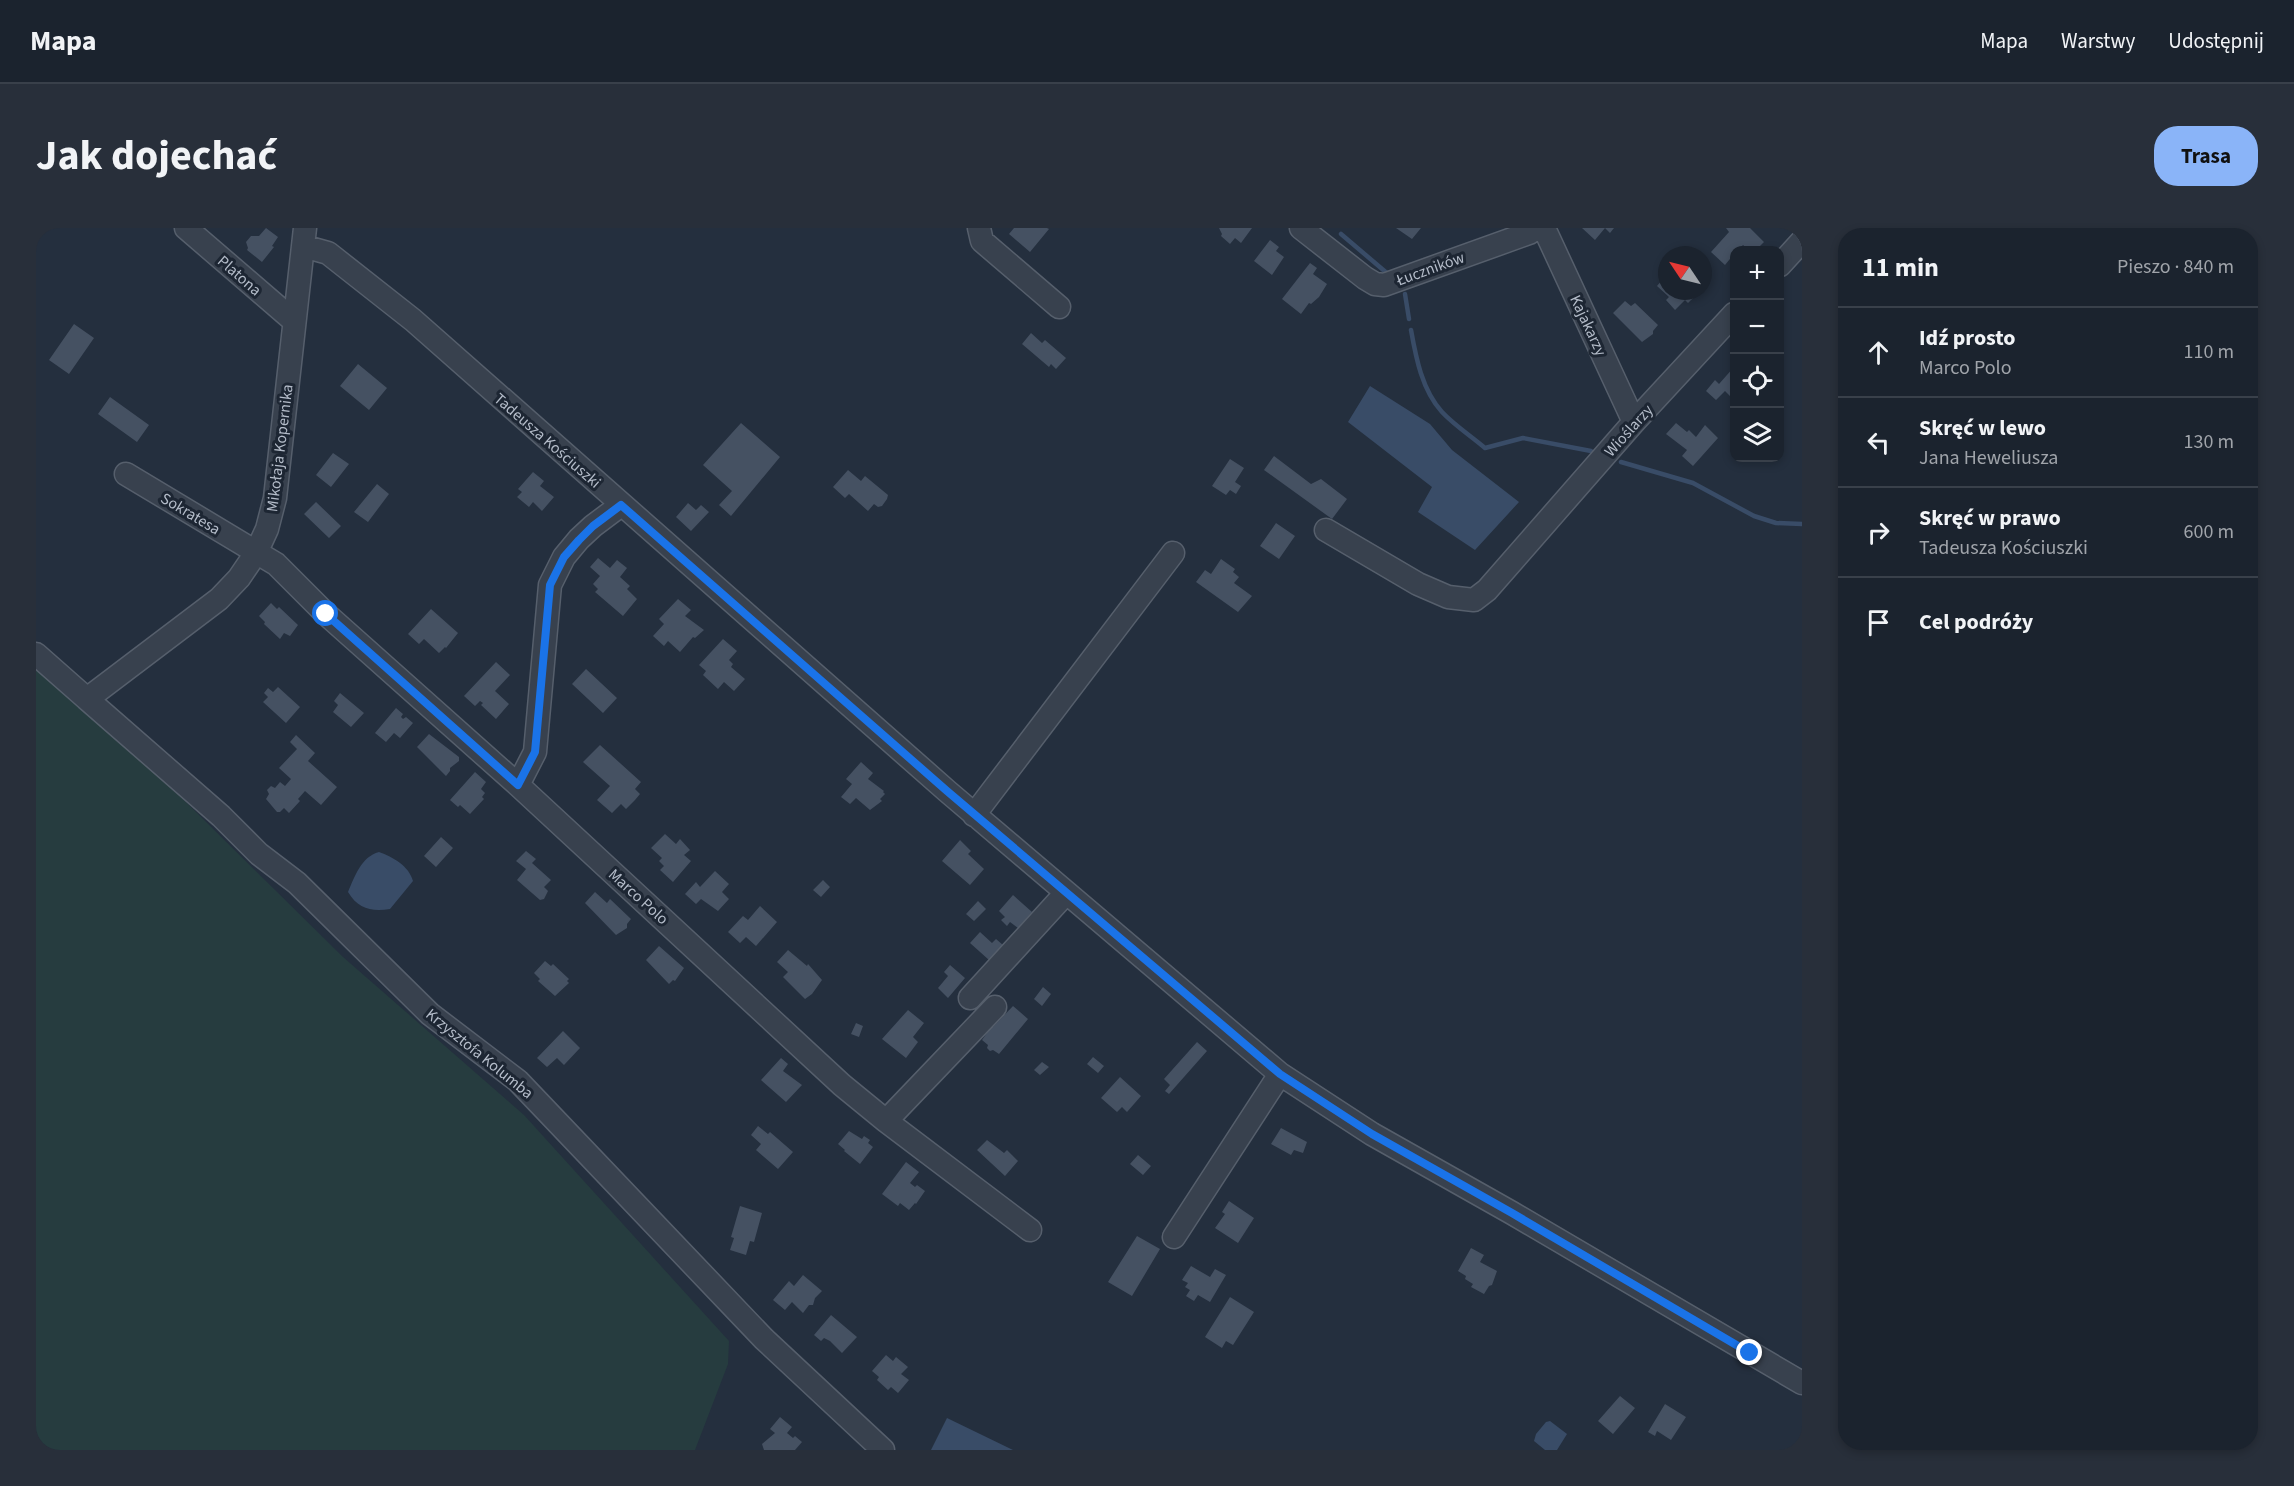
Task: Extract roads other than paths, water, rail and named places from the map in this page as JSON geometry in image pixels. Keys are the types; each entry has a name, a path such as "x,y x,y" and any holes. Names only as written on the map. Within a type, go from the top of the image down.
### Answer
{"street":[{"name":"Platona","path":"186,228 294,321"},
{"path":"979,228 982,241 1059,307"},
{"name":"Łuczników","path":"1301,228 1365,278 1375,284 1383,285 1529,233 1536,228"},
{"name":"Kajakarzy","path":"1544,228 1634,422"},
{"name":"Mikołaja Kopernika","path":"87,699 219,599 239,578 256,553 267,529 275,498 284,435 304,237"},
{"name":"Tadeusza Kościuszki","path":"304,237 328,253 413,320 974,815 1280,1074 1372,1134 1802,1383"},
{"path":"1784,260 1802,241"},
{"name":"Wioślarzy","path":"1326,530 1418,584 1448,597 1474,600 1487,590 1634,422 1730,318"},
{"name":"Sokratesa","path":"126,474 256,553"},
{"path":"518,785 535,752 550,585 564,557 579,540 621,505"},
{"path":"974,815 1173,552"},
{"name":"Marco Polo","path":"256,553 276,564 326,614 518,785 825,1070 886,1121 1030,1230"},
{"path":"36,654 87,699"},
{"name":"Krzysztofa Kolumba","path":"87,699 195,793 260,854 297,883 448,1030 519,1081 764,1339 883,1450"},
{"path":"970,999 1066,894"},
{"path":"886,1121 995,1007"},
{"path":"1174,1238 1280,1074"}],"water":[{"path":"1370,386 1430,424 1452,450 1519,502 1475,550 1418,512 1432,487 1348,422"},
{"path":"379,852 400,863 408,871 413,881 390,909 377,910 361,906 348,892 363,863"},
{"path":"947,1418 1013,1450 931,1450"},
{"path":"1550,1421 1567,1434 1557,1450 1545,1450 1534,1441 1536,1434 1546,1422"}],"waterway":[{"path":"1341,234 1388,274"},
{"path":"1405,294 1409,319"},
{"path":"1411,330 1415,352 1429,394 1442,412 1485,448 1523,438 1591,451"},
{"path":"1621,462 1693,483 1754,516 1776,523 1802,524"}]}
